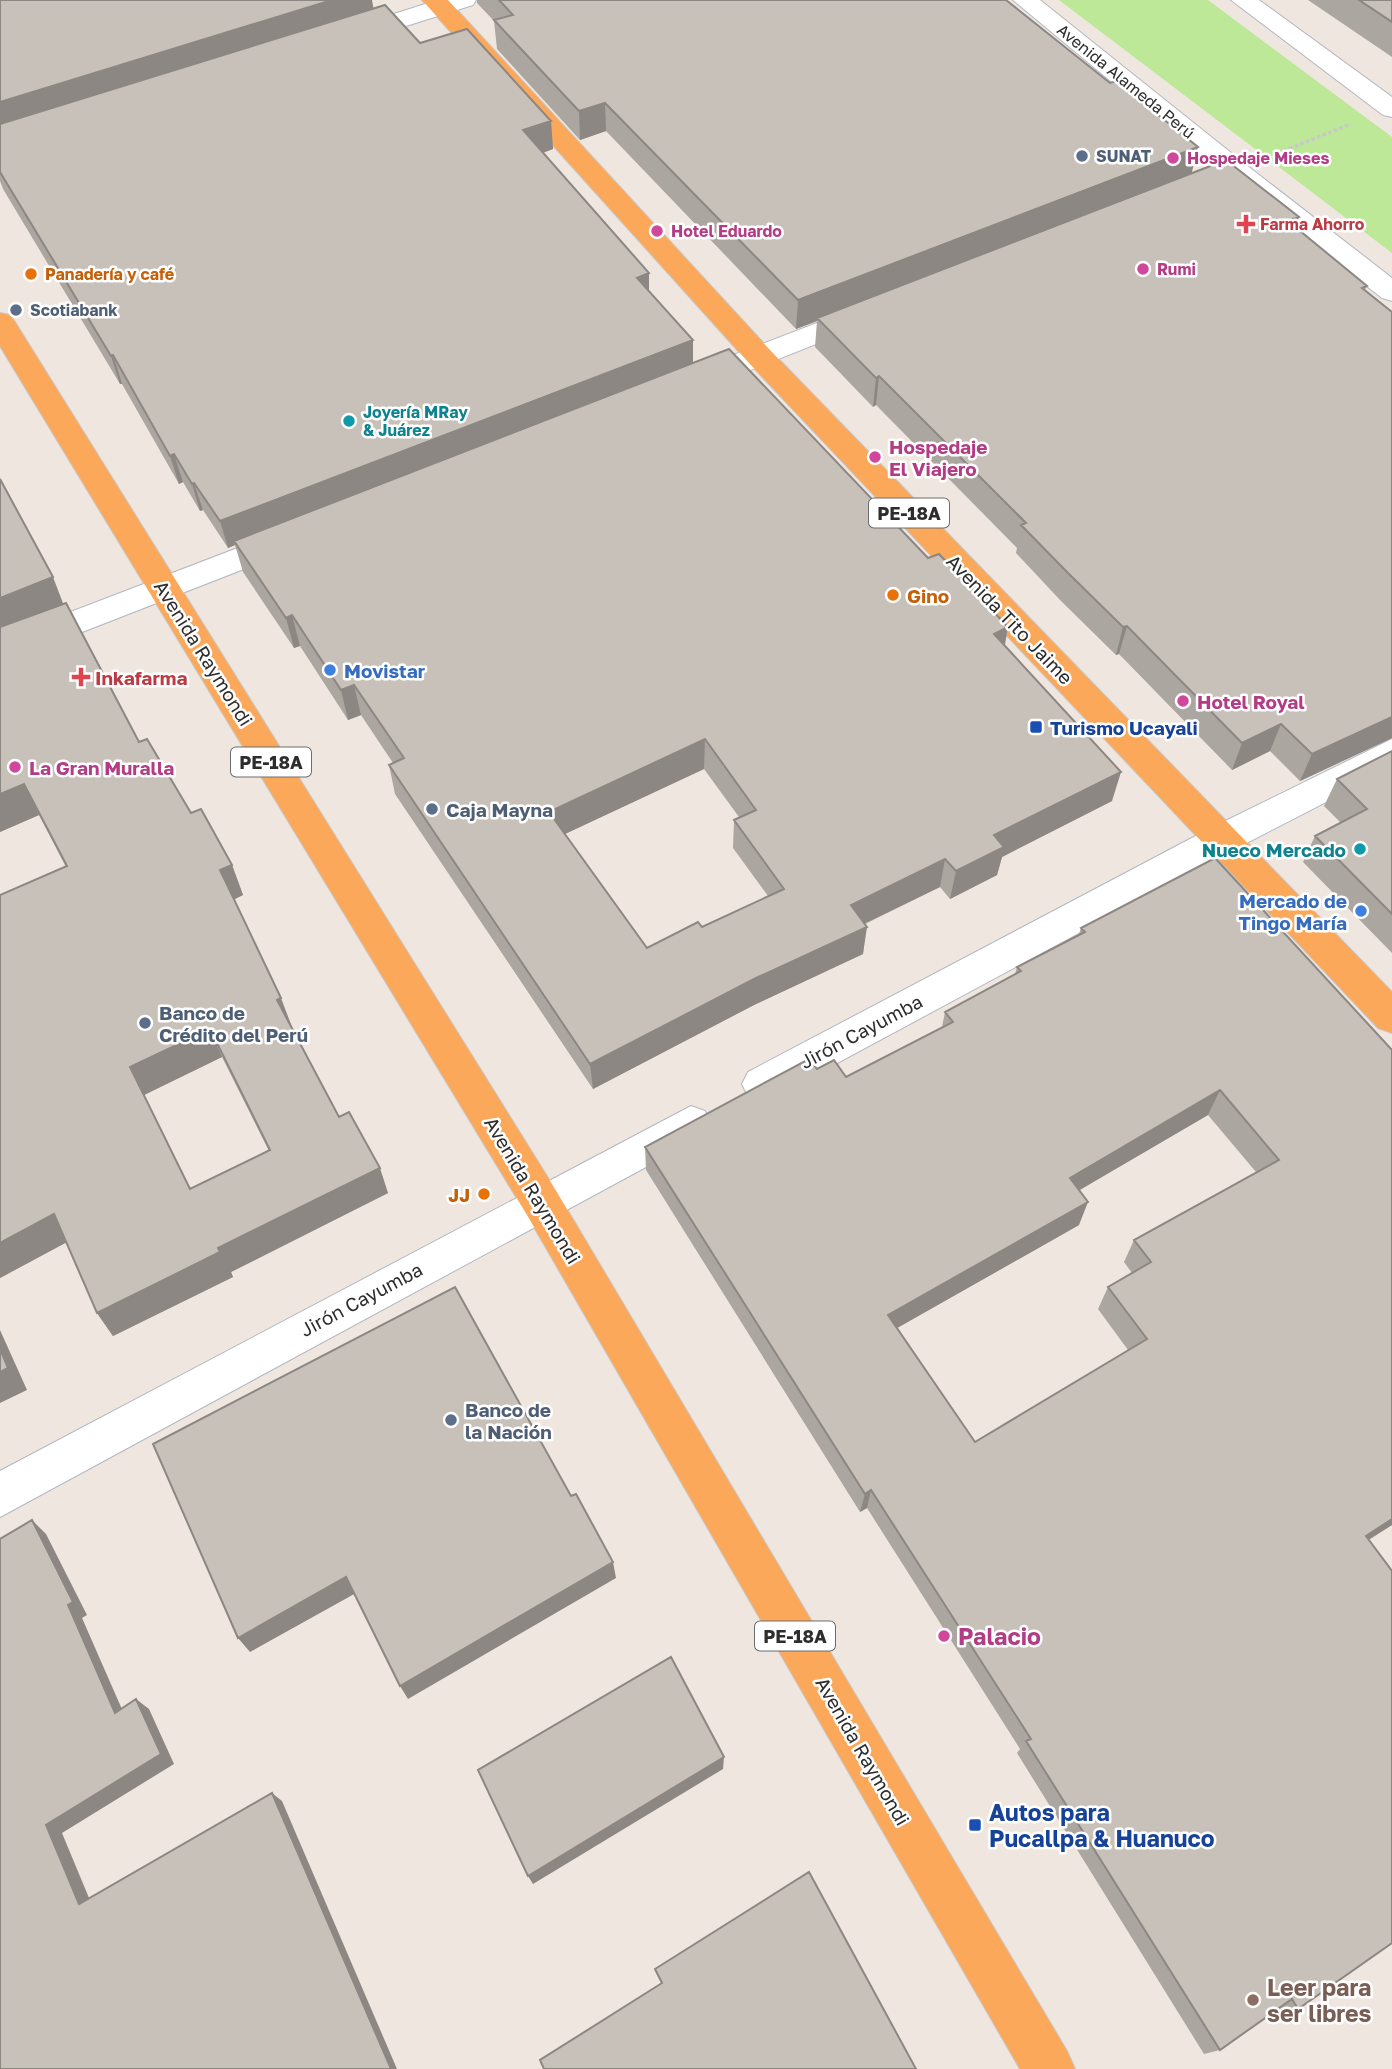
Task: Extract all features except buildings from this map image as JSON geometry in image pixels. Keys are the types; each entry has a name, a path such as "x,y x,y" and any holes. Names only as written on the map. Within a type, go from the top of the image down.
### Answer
{"highway":[{"name":"Avenida Tito Jaime","path":"446,2 759,356 1392,1017"},
{"name":"Avenida Raymondi","path":"0,322 541,1202 1049,2069"}],"street":[{"name":"Avenida Alameda Perú","path":"1025,0 1222,175 1392,292"},
{"path":"1242,0 1392,108"},
{"path":"321,45 446,2"},
{"path":"669,391 888,305"},
{"path":"0,652 319,528"},
{"name":"Jirón Cayumba","path":"0,1495 541,1202 1220,840 1392,752"}],"path":[{"path":"1222,175 1392,108"}],"green space":[{"path":"1059,0 1208,0 1392,137 1392,253"}],"place":[{"name":"SUNAT","path":"1082,156"},
{"name":"Hospedaje Mieses","path":"1173,158"},
{"name":"Farma Ahorro","path":"1246,224"},
{"name":"Hotel Eduardo","path":"657,231"},
{"name":"Rumi","path":"1143,269"},
{"name":"Panadería y café","path":"31,274"},
{"name":"Scotiabank","path":"16,310"},
{"name":"Joyería MRay & Juárez","path":"349,421"},
{"name":"Hospedaje El Viajero","path":"875,457"},
{"name":"Gino","path":"893,595"},
{"name":"Movistar","path":"330,670"},
{"name":"Inkafarma","path":"81,677"},
{"name":"Hotel Royal","path":"1183,701"},
{"name":"Turismo Ucayali","path":"1036,727"},
{"name":"La Gran Muralla","path":"15,767"},
{"name":"Caja Mayna","path":"432,809"},
{"name":"Nueco Mercado","path":"1360,849"},
{"name":"Mercado de Tingo María","path":"1361,911"},
{"name":"Banco de Crédito del Perú","path":"145,1023"},
{"name":"JJ","path":"484,1194"},
{"name":"Banco de la Nación","path":"451,1420"},
{"name":"Palacio","path":"944,1636"},
{"name":"Autos para Pucallpa & Huanuco","path":"975,1825"},
{"name":"Leer para ser libres","path":"1253,2000"}]}
